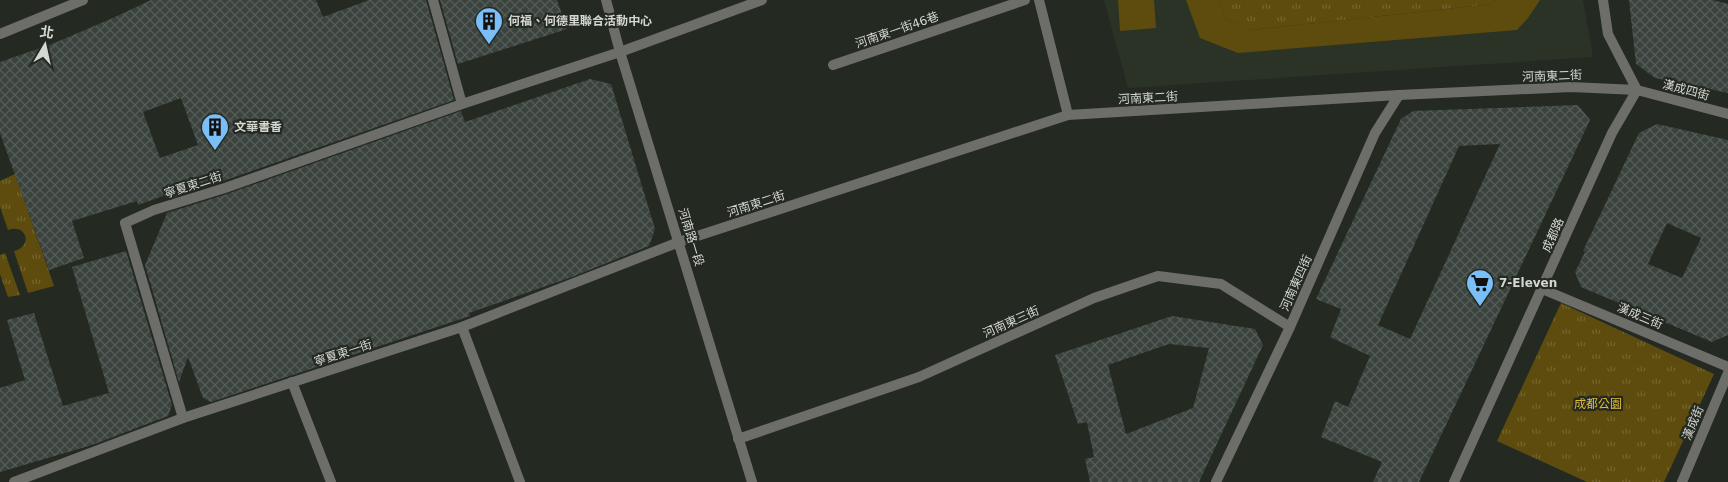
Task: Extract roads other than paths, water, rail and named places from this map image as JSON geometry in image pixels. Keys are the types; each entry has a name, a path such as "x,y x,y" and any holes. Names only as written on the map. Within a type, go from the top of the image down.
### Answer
{"street":[{"path":"0,34 83,0"},
{"path":"433,0 462,104"},
{"name":"河南路一段","path":"606,0 620,52 752,482"},
{"name":"寧夏東二街","path":"183,418 125,223 154,210 225,188 462,104 620,52 762,0"},
{"name":"河南東一街46巷","path":"833,65 1025,0"},
{"path":"1039,0 1068,116"},
{"path":"1603,0 1608,34 1637,90"},
{"name":"河南東二街","path":"679,242 1068,116 1399,95 1571,87 1637,90"},
{"name":"漢成四街","path":"1637,90 1728,114"},
{"name":"成都路","path":"1454,482 1612,133 1637,90"},
{"name":"河南東四街","path":"1216,482 1290,327 1375,133 1399,95"},
{"name":"寧夏東一街","path":"14,482 183,418 462,327 679,242"},
{"name":"河南東三街","path":"738,439 919,377 1094,298 1158,276 1221,284 1290,327"},
{"name":"漢成三街","path":"1542,289 1728,367"},
{"path":"462,327 520,482"},
{"name":"漢成街","path":"1682,482 1728,373"},
{"path":"292,382 332,482"}],"place":[{"name":"何福、何德里聯合活動中心","path":"489,45"},
{"name":"文華書香","path":"215,151"},
{"name":"7-Eleven","path":"1480,307"}],"park label":[{"name":"成都公園","path":"1598,404"}]}
